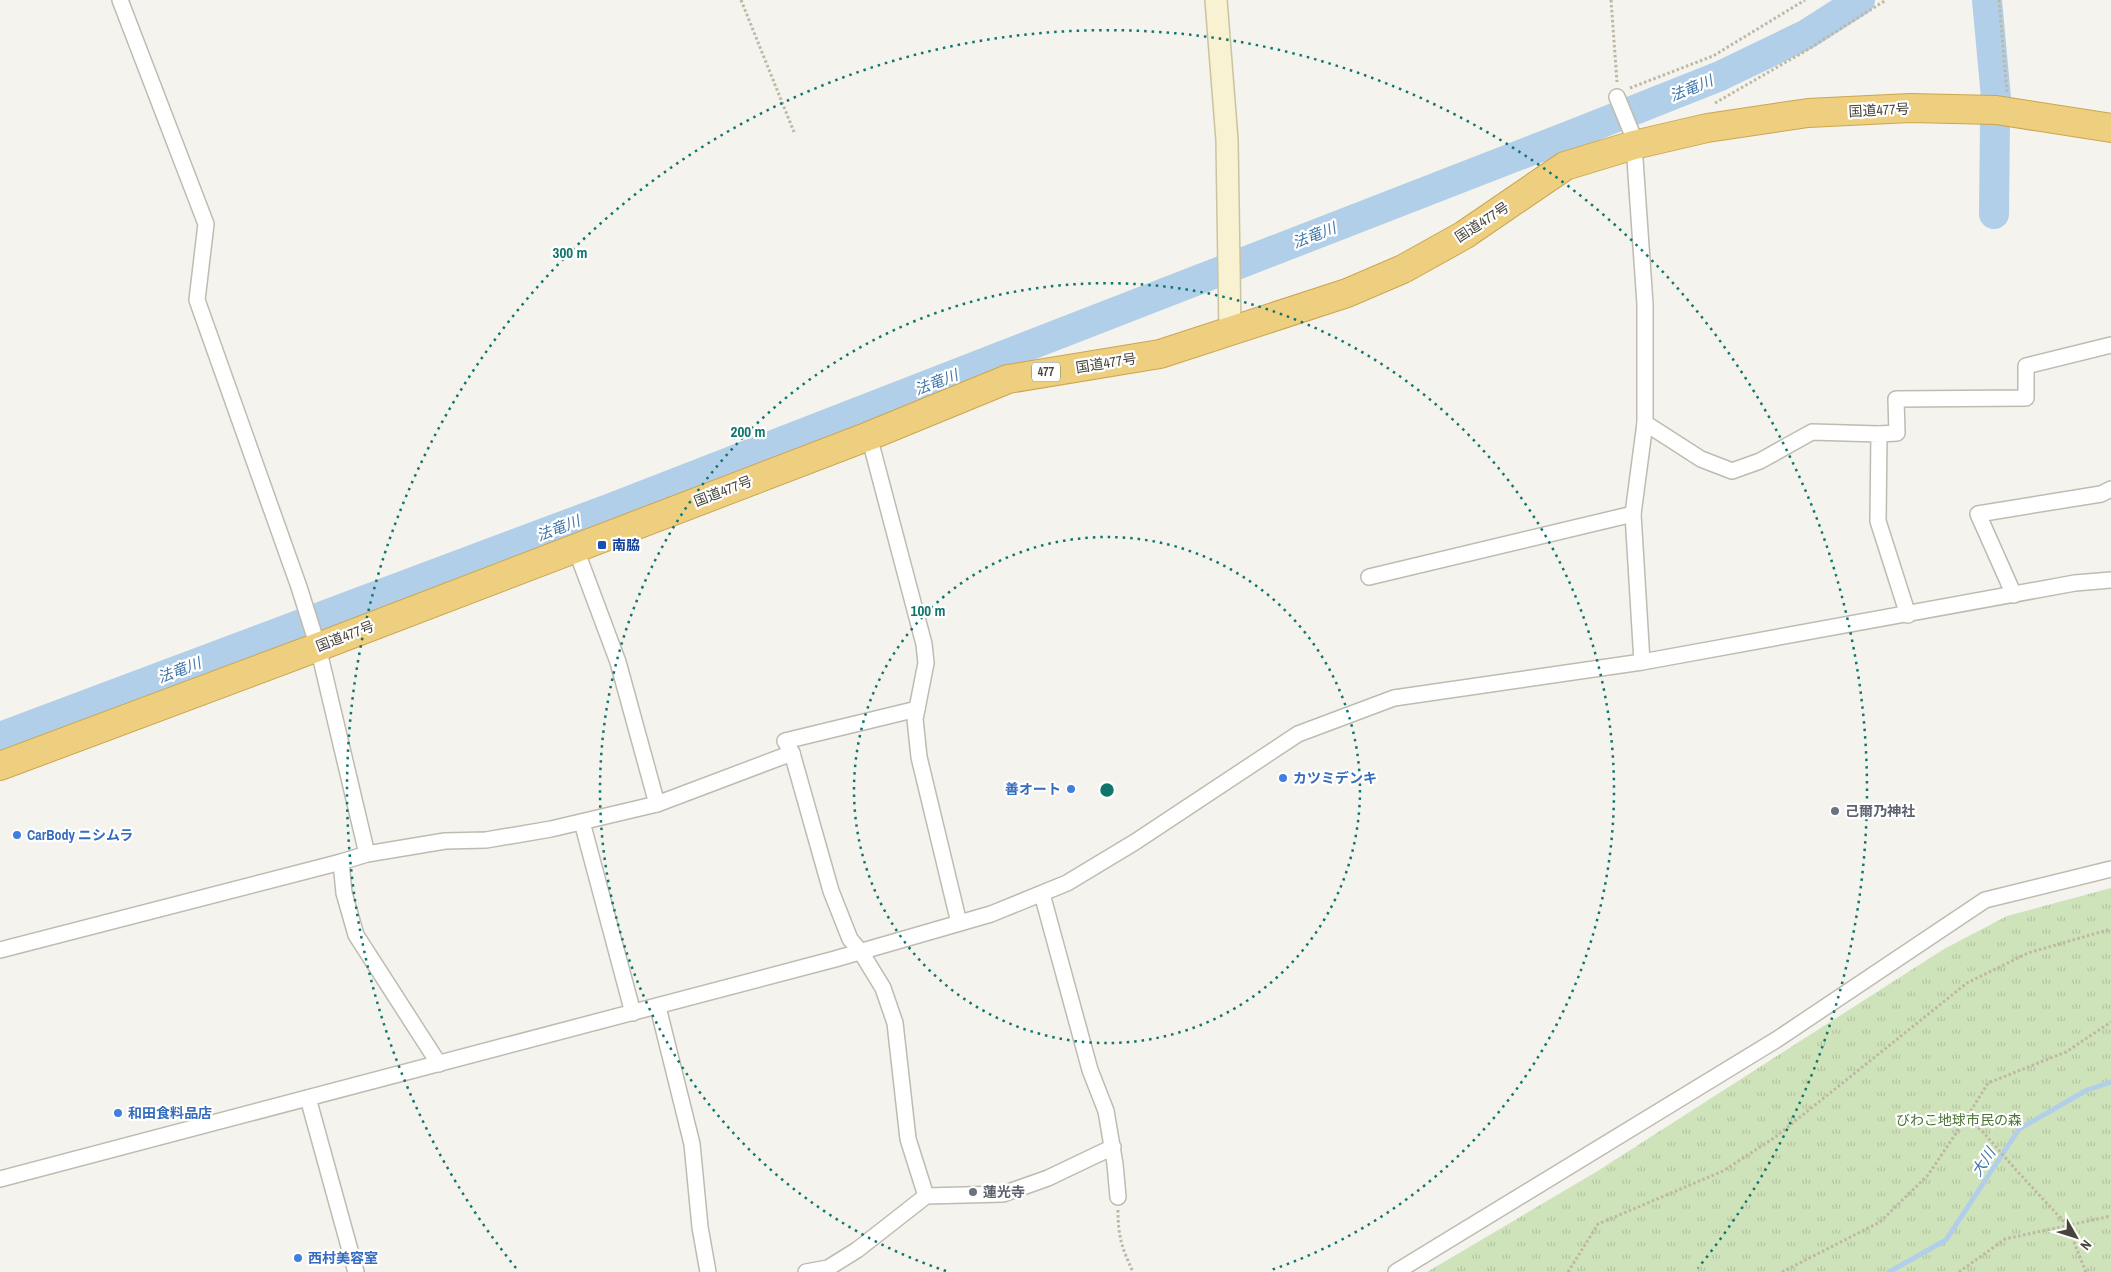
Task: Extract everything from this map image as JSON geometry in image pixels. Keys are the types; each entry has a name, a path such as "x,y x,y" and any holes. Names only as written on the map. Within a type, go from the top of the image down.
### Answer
{"highway":[{"name":"国道477号","path":"0,766 318,647 869,436 1008,379 1160,354 1347,293 1403,270 1464,236 1565,166 1634,140 1808,113 1910,108 1975,109 2008,112 2111,128"}],"street":[{"path":"120,0 206,224 198,300 299,587 318,647 367,854"},
{"path":"1216,0 1227,140 1230,332"},
{"path":"1617,95 1634,140 1645,304 1645,423 1633,514 1642,662"},
{"path":"1645,423 1701,458 1732,471 1760,461 1812,432 1897,433 1896,399 2026,398 2026,366 2111,345"},
{"path":"1879,434 1878,521 1908,615"},
{"path":"869,436 924,644 926,663 915,719 919,757 959,923"},
{"path":"2014,595 1978,514 2100,494 2111,489"},
{"path":"1369,577 1633,514"},
{"path":"575,547 618,662 658,804"},
{"path":"0,1179 658,1007 861,952 991,914 1067,883 1135,842 1298,734 1394,698 1642,662 1908,615 2075,583 2111,580"},
{"path":"917,709 785,741 792,753 831,891 850,939 861,952 882,988 895,1023 908,1139 926,1196"},
{"path":"0,950 367,854 445,841 486,840 582,822 658,804 792,753"},
{"path":"582,822 633,1013"},
{"path":"341,862 344,893 356,936 439,1064"},
{"path":"1396,1272 1776,1040 1985,900 2111,869"},
{"path":"1042,894 1090,1070 1106,1111 1113,1147 1118,1197"},
{"path":"658,1007 692,1144 700,1226 708,1272"},
{"path":"308,1098 356,1272"},
{"path":"806,1272 828,1268 835,1264 926,1196 1003,1194 1048,1178 1113,1147"}],"path":[{"path":"741,0 794,132"},
{"path":"1611,0 1617,95 1713,56 1805,0"},
{"path":"1707,108 1807,50 1886,0"},
{"path":"1999,0 2008,112"},
{"path":"1568,1272 1598,1224 1723,1171 1774,1138 1968,983 2028,953 2111,930"},
{"path":"1782,1272 1880,1222 1928,1175 1988,1083 2066,1052 2111,1022"},
{"path":"1967,1117 1984,1132 2016,1171 2067,1225 2086,1272"},
{"path":"1118,1197 1118,1234 1123,1251 1133,1272"},
{"path":"1959,1272 2005,1239 2111,1216"}],"green space":[{"name":"びわこ地球市民の森","path":"2111,888 2111,1272 1427,1272 1596,1172 1944,949 2007,916"}],"waterway":[{"name":"法竜川","path":"0,737 611,508 1584,130 1720,76 1807,34 1860,0"},
{"path":"1987,0 1996,98"},
{"path":"1994,214 1995,122"},
{"name":"大川","path":"1889,1272 1946,1240 2019,1129 2087,1090 2111,1082"}],"place":[{"name":"南脇","path":"602,545"},
{"name":"カツミデンキ","path":"1283,778"},
{"name":"善オート","path":"1071,789"},
{"name":"己爾乃神社","path":"1835,811"},
{"name":"CarBody ニシムラ","path":"17,835"},
{"name":"和田食料品店","path":"118,1113"},
{"name":"蓮光寺","path":"973,1192"},
{"name":"西村美容室","path":"298,1258"}]}
